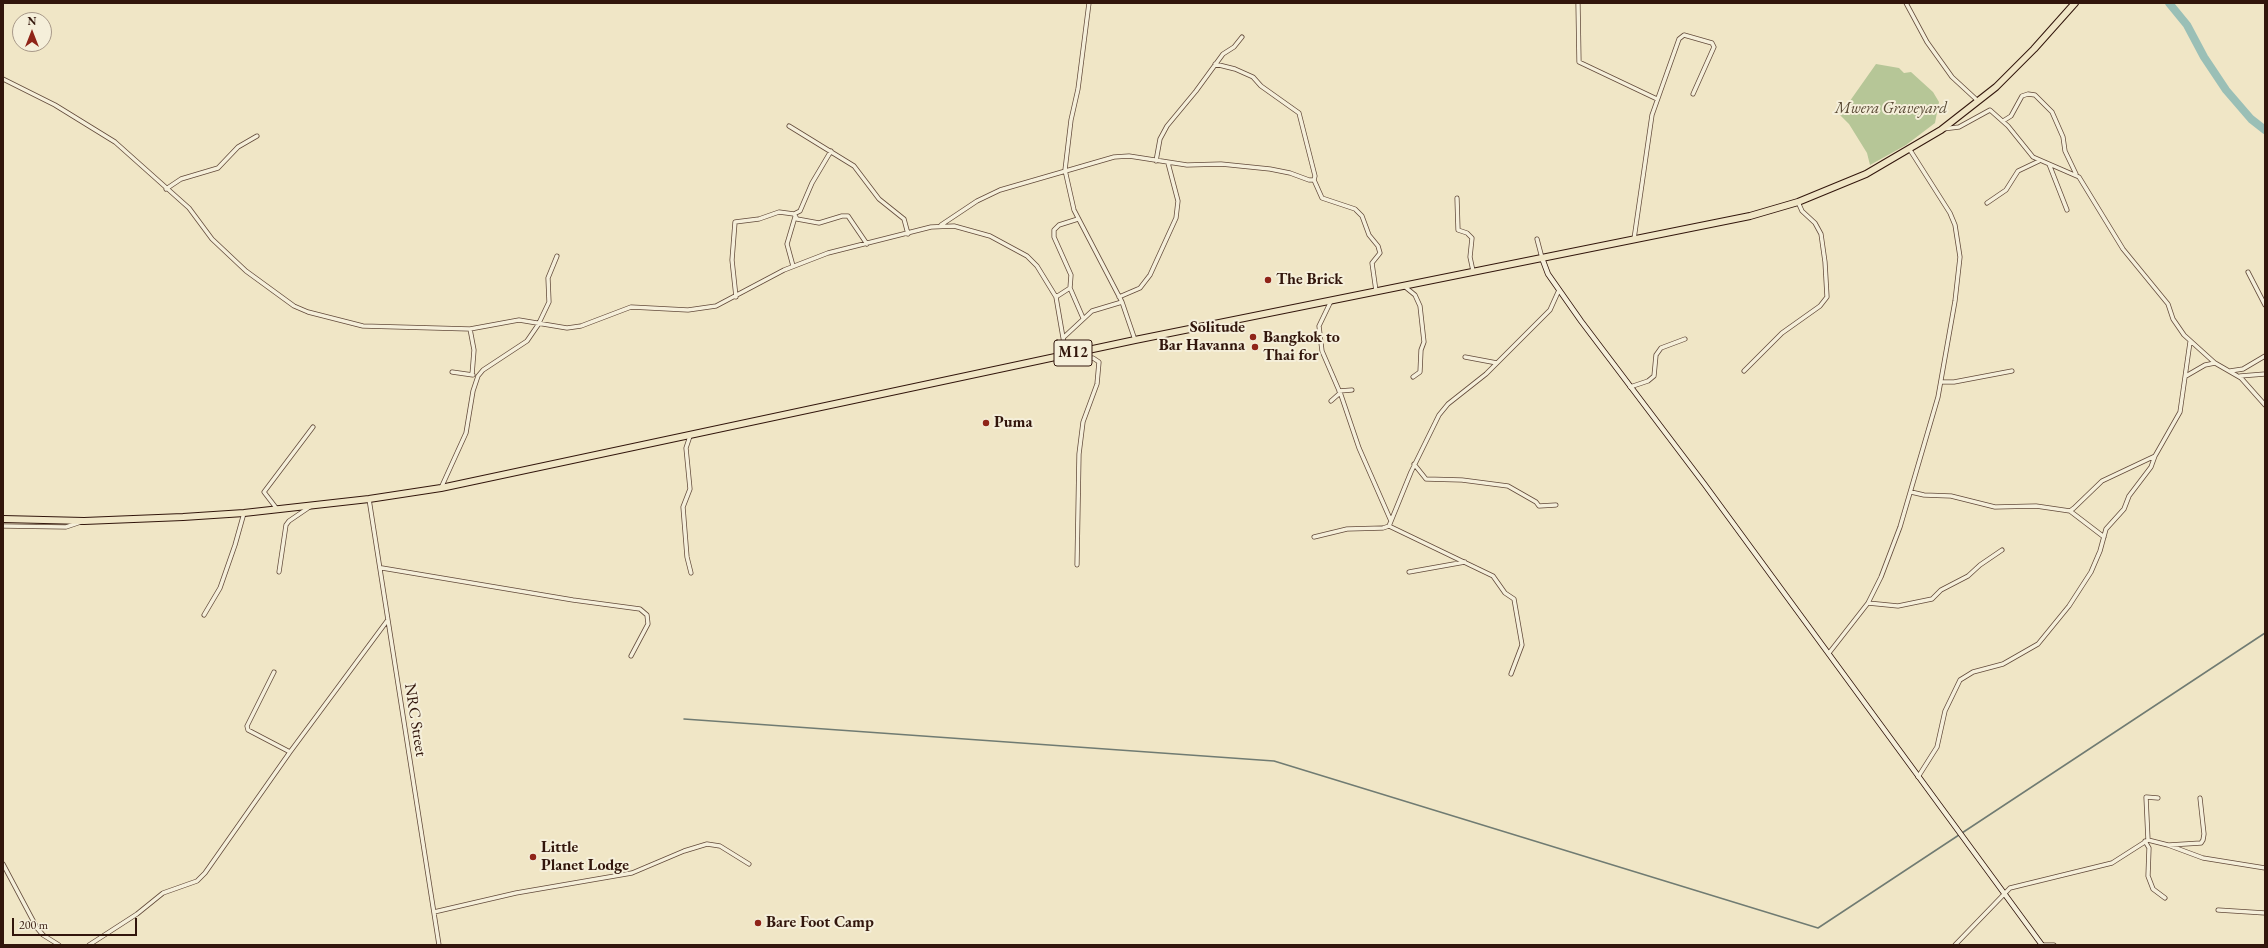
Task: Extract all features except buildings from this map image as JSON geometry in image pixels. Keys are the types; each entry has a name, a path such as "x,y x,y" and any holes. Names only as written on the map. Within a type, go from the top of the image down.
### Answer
{"highway":[{"name":"M12","path":"3,518 84,521 244,513 370,499 441,488 1135,340 1750,216 1798,202 1866,174 1910,150 1941,130 1979,102 2034,49 2075,3"}],"street":[{"path":"1089,3 1078,89 1070,120 1065,170 1071,203 1122,302 1135,340"},
{"path":"1578,3 1579,62 1657,99"},
{"path":"1906,3 1927,42 1943,65 1952,77 1979,102"},
{"path":"1634,239 1648,133 1657,99 1679,39 1684,35 1712,43 1714,47 1693,94"},
{"path":"1156,161 1163,131 1223,54 1234,47 1242,37"},
{"path":"1215,64 1235,69 1253,77 1261,86 1299,113 1315,176 1314,180 1322,198 1334,203 1349,206 1362,216 1369,235 1380,250 1379,257 1372,263 1376,291"},
{"path":"3,80 55,105 98,130 115,142 189,208 212,240 246,271 294,306 308,312 363,326 470,328 519,320 538,325 567,328 581,326 631,308 688,310 716,306 736,297 793,266 828,253 941,226 954,226 990,236 1027,256 1036,266 1056,298 1066,355 1076,359 1093,358 1099,362 1097,384 1083,422 1079,454 1077,564"},
{"path":"2003,121 2011,116 2020,99 2025,95 2034,95 2046,104 2052,112 2063,137 2064,151 2076,175 2092,197 2123,249 2168,304 2178,328 2190,342 2215,363 2229,372 2237,375 2265,374"},
{"path":"1941,130 1959,127 1987,110 1992,110 2014,133 2027,152 2039,161 2076,175"},
{"path":"788,126 854,166 879,199 904,219 908,234"},
{"path":"166,189 181,179 218,168 238,147 257,136"},
{"path":"1829,653 1868,603 1881,577 1900,527 1941,382 1959,276 1959,246 1955,226 1950,214 1910,150"},
{"path":"793,266 787,244 795,216 802,208 810,187 831,151"},
{"path":"941,226 986,196 1020,183 1065,170 1079,168 1114,157 1129,156 1187,165 1221,164 1270,169 1290,173 1309,180 1314,180"},
{"path":"1986,203 2006,190 2018,172 2039,161"},
{"path":"1119,297 1140,288 1150,275 1176,218 1178,201 1168,163"},
{"path":"2049,164 2067,210"},
{"path":"1457,198 1458,230 1467,233 1472,238 1470,257 1472,271"},
{"path":"1744,371 1782,332 1826,300 1825,262 1821,234 1815,223 1802,211 1798,202"},
{"path":"736,297 732,260 735,222 759,219 779,212 819,223 836,217 848,216 867,244"},
{"path":"1078,219 1059,225 1054,230 1054,237 1070,271 1070,288 1083,318"},
{"path":"1537,239 1548,274 1630,387 1706,484 1918,778 2042,945 2054,945"},
{"path":"441,488 466,433 473,391 478,376 483,370 527,341 538,325 547,307 548,278 557,256"},
{"path":"2248,272 2265,305"},
{"path":"1403,285 1415,295 1420,306 1424,342 1421,350 1420,372 1414,377"},
{"path":"1056,298 1070,288"},
{"path":"1314,537 1347,529 1384,528 1390,523 1414,464 1439,415 1448,404 1497,363 1550,310 1559,290"},
{"path":"1332,300 1319,326 1322,351 1340,392 1359,448 1390,523 1410,537 1466,562 1492,576 1505,593 1514,599 1522,645 1511,674"},
{"path":"1064,337 1092,310 1122,302"},
{"path":"470,328 474,350 472,375"},
{"path":"1630,387 1648,381 1654,376 1656,355 1661,348 1686,339"},
{"path":"1918,778 1937,747 1945,711 1960,680 1972,672 2003,664 2038,644 2069,606 2091,572 2109,523 2120,514 2129,496 2151,467 2155,456 2180,412 2190,342"},
{"path":"1465,357 1497,363"},
{"path":"2229,372 2243,369 2265,357 2265,362"},
{"path":"2186,376 2205,365 2215,363"},
{"path":"1941,382 1954,382 2012,371"},
{"path":"452,372 478,376"},
{"path":"2237,375 2265,405"},
{"path":"1331,401 1340,392 1352,390"},
{"path":"277,509 264,492 313,426"},
{"path":"690,436 686,448 690,489 684,500 683,507 686,557 691,573"},
{"path":"2070,511 2081,503 2102,482 2155,456"},
{"path":"1414,464 1426,479 1462,480 1508,486 1536,502 1540,506 1556,505"},
{"path":"1911,492 1924,495 1951,496 1995,507 2036,506 2070,511 2104,537"},
{"name":"NRC Street","path":"370,499 382,568 387,621 439,945"},
{"path":"279,572 286,525 289,521 312,505"},
{"path":"204,615 220,588 244,513"},
{"path":"3,526 66,528 84,521"},
{"path":"1868,603 1898,606 1932,599 1941,590 1968,576 1980,565 2002,550"},
{"path":"1409,572 1466,562"},
{"path":"382,568 573,600 640,609 647,615 648,624 630,656"},
{"path":"89,945 137,914 163,893 197,881 211,866 290,752 387,621"},
{"path":"274,672 247,726 248,730 290,752"},
{"path":"2158,798 2146,797 2146,841 2149,848 2148,876 2154,889 2165,898"},
{"path":"2168,845 2201,842 2203,840 2204,834 2200,798"},
{"path":"1955,945 2010,888 2112,863 2146,841 2168,845 2203,858 2265,868"},
{"path":"434,912 516,893 632,872 684,851 707,844 720,846 749,864"},
{"path":"3,864 37,928 48,939 59,945"},
{"path":"2218,910 2265,913"}],"green space":[{"name":"Mwera Graveyard","path":"1876,64 1899,68 1904,73 1911,72 1933,92 1939,102 1935,123 1906,145 1870,165 1867,153 1849,124 1840,115"}],"waterway":[{"path":"2169,3 2187,25 2204,57 2226,90 2251,119 2265,130"},
{"path":"684,719 1274,761 1818,928 2265,633"}],"place":[{"name":"The Brick","path":"1268,280"},
{"name":"Solitude Bar Havanna","path":"1253,337"},
{"name":"Bangkok to Thai for","path":"1255,347"},
{"name":"Puma","path":"986,423"},
{"name":"Little Planet Lodge","path":"533,857"},
{"name":"Bare Foot Camp","path":"758,923"}]}
